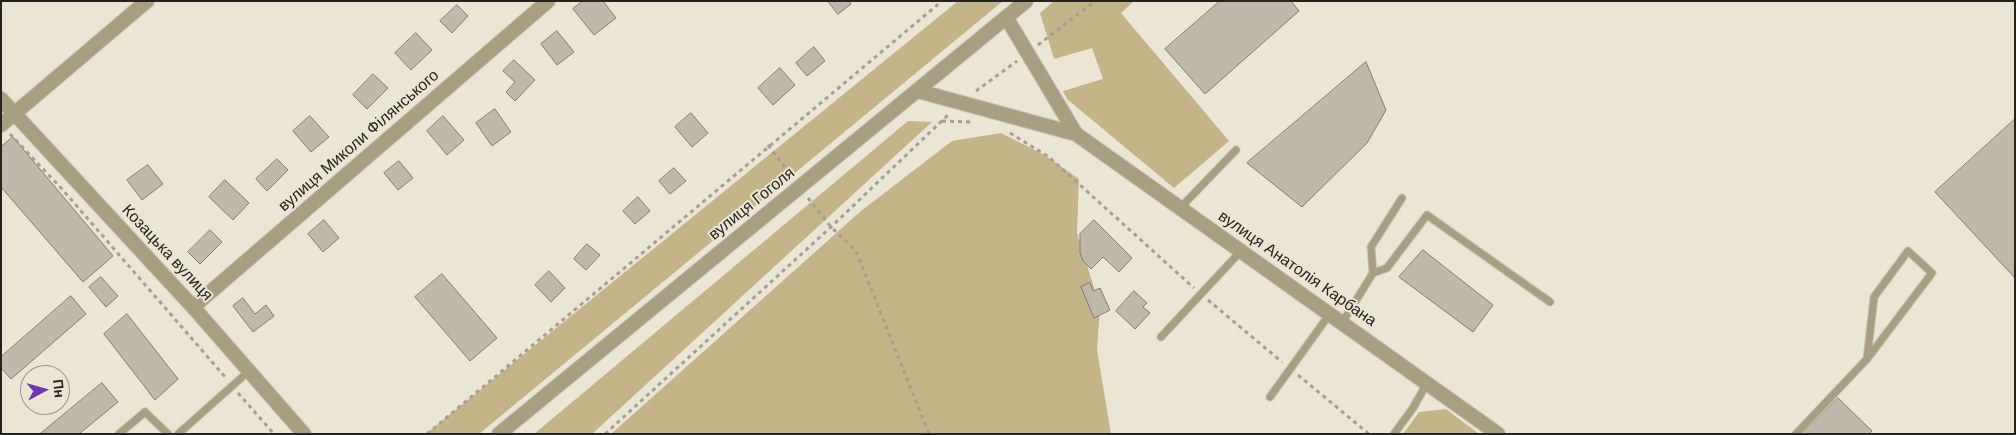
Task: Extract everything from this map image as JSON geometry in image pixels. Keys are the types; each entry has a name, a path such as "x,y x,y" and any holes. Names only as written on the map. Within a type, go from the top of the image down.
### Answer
{"street":[{"path":"1,124 147,1"},
{"name":"вулиця Миколи Філянського","path":"193,307 548,1"},
{"name":"вулиця Гоголя","path":"499,434 918,92 1026,1"},
{"path":"1006,17 1076,134"},
{"path":"918,92 1076,134"},
{"name":"Козацька вулиця","path":"1,99 193,307 304,434"},
{"name":"вулиця Анатолія Карбана","path":"1076,134 1181,207 1240,252 1329,315 1428,382 1498,434"}],"lane":[{"path":"1181,207 1236,150"},
{"path":"1342,323 1373,273 1371,247 1402,198"},
{"path":"1373,273 1388,268 1428,215 1550,302"},
{"path":"1796,434 1867,359 1932,273 1908,251 1874,296 1867,359"},
{"path":"1160,337 1240,252"},
{"path":"1270,398 1329,315"},
{"path":"178,434 249,371"},
{"path":"1394,434 1413,408 1428,382"},
{"path":"119,434 144,412 168,434"}],"path":[{"path":"427,434 768,145 942,1"},
{"path":"605,434 831,228 942,121 978,122"},
{"path":"1,124 62,189 274,434"},
{"path":"1007,131 1049,156 1201,294 1369,434"},
{"path":"768,145 831,228 856,251 929,434"}],"shaded area":[{"path":"958,1 1003,1 479,434 426,434"},
{"path":"1054,1 1134,1 1121,13 1229,141 1174,188 1067,99 1063,91 1103,79 1092,48 1054,59 1040,13"},
{"path":"908,121 932,122 592,434 534,434"},
{"path":"1001,133 1043,154 1079,179 1077,233 1100,307 1097,350 1111,434 611,434 861,211 952,141"},
{"path":"1446,409 1479,434 1403,434 1419,412"}],"building":[{"path":"583,1 603,1 616,18 594,35 573,9"},
{"path":"828,1 849,1 851,4 838,14"},
{"path":"1220,1 1291,1 1299,11 1205,94 1165,49"},
{"path":"457,5 468,16 452,33 440,21"},
{"path":"557,31 574,52 557,65 541,44"},
{"path":"416,33 432,50 411,70 395,53"},
{"path":"814,47 825,61 807,76 796,63"},
{"path":"514,60 535,80 515,101 506,92 515,82 503,71"},
{"path":"1366,62 1386,110 1367,143 1302,207 1247,163"},
{"path":"780,68 795,85 773,105 758,88"},
{"path":"373,74 388,88 367,109 353,95"},
{"path":"495,109 511,132 492,146 476,123"},
{"path":"691,113 708,133 692,147 675,127"},
{"path":"310,116 329,137 311,152 293,131"},
{"path":"443,116 464,140 447,155 427,131"},
{"path":"2015,119 2015,278 1935,192"},
{"path":"13,137 113,256 83,282 1,187 1,147"},
{"path":"277,159 288,170 267,191 256,179"},
{"path":"399,161 413,178 398,190 384,173"},
{"path":"148,165 163,184 142,200 127,180"},
{"path":"674,168 686,181 670,194 659,181"},
{"path":"225,180 249,203 233,220 209,197"},
{"path":"638,197 650,211 635,224 623,211"},
{"path":"324,220 339,238 323,252 308,234"},
{"path":"1094,220 1132,258 1119,272 1103,257 1091,269 1083,261 1080,253 1080,234"},
{"path":"210,230 222,242 200,264 188,252"},
{"path":"587,244 600,255 586,270 574,259"},
{"path":"1423,250 1493,305 1473,332 1399,277"},
{"path":"549,271 565,288 551,302 535,285"},
{"path":"442,274 497,338 470,361 415,297"},
{"path":"101,277 118,296 106,307 89,287"},
{"path":"1090,283 1093,291 1100,288 1110,310 1094,318 1081,287"},
{"path":"1134,291 1147,303 1143,307 1150,313 1135,329 1116,311"},
{"path":"71,296 86,314 27,365 20,365 20,371 11,379 1,368 1,357"},
{"path":"243,298 255,314 266,305 274,316 253,332 233,306"},
{"path":"127,314 178,379 155,400 104,334"},
{"path":"102,383 118,402 79,434 40,434 63,415 70,415 70,409"},
{"path":"1838,398 1872,431 1869,434 1802,434"}]}
